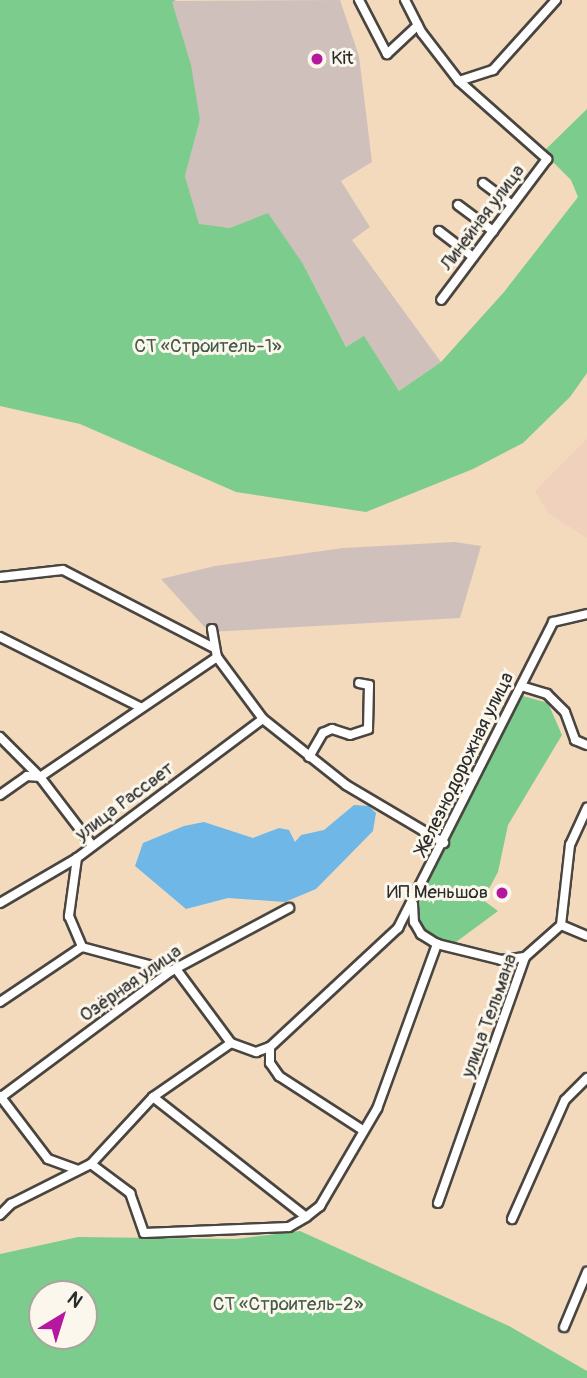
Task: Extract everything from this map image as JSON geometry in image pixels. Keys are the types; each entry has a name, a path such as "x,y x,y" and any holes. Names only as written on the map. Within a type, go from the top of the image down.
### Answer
{"street":[{"path":"359,0 387,54 418,25"},
{"name":"Линейная улица","path":"405,0 418,25 459,81 547,159 440,300"},
{"path":"459,81 494,70 556,0"},
{"path":"483,183 512,205"},
{"path":"458,205 493,231"},
{"path":"439,231 473,257"},
{"path":"0,578 63,570 216,652"},
{"name":"Железнодорожная улица","path":"270,1047 398,928 444,844 553,622 587,614"},
{"path":"212,629 216,652 263,719 346,785 444,844"},
{"path":"0,637 139,706"},
{"path":"0,795 27,776 40,777 216,652"},
{"path":"309,757 324,733 332,729 350,735 368,729 369,685 359,682"},
{"path":"521,686 547,694 565,712 575,740 587,745"},
{"name":"улица Рассвет","path":"0,903 77,858 263,719"},
{"path":"0,737 40,777 92,845"},
{"path":"587,808 570,845 561,925 587,936"},
{"path":"77,858 69,916 82,947"},
{"path":"413,904 414,922 421,933 437,944 501,960 525,957"},
{"name":"Озёрная улица","path":"0,1097 174,970 289,908"},
{"name":"улица Тельмана","path":"438,1203 525,957 561,925"},
{"path":"91,1164 130,1193 144,1233 289,1227 306,1217 325,1197 361,1129 377,1109 437,944"},
{"path":"0,1002 82,947 174,970 231,1043 256,1052 270,1047 270,1063 279,1076 361,1129"},
{"path":"0,1215 11,1204 76,1169 91,1164 153,1097 231,1043"},
{"path":"512,1219 565,1100 587,1078"},
{"path":"0,1097 48,1159 76,1169"},
{"path":"153,1097 306,1217"},
{"path":"564,1327 587,1272"}],"shaded area":[{"path":"340,0 359,56 372,162 341,181 370,227 352,240 441,362 399,391 364,337 346,347 303,264 230,228 199,225 185,176 200,120 171,1"},
{"path":"587,439 587,538 549,514 535,491"},
{"path":"455,542 481,546 460,618 209,632 161,579 215,566 343,548"}],"green space":[{"name":"СТ «Строитель-1»","path":"0,0 176,0 172,2 191,65 200,120 185,176 199,224 230,228 268,213 303,264 346,347 364,336 399,391 441,362 504,292 578,197 571,180 543,152 587,109 587,373 570,397 523,443 473,469 366,512 236,492 80,424 0,406"},
{"path":"516,694 548,703 562,735 508,825 498,872 483,900 498,911 452,945 419,929 413,904"},
{"name":"СТ «Строитель-2»","path":"300,1231 509,1326 587,1371 587,1378 0,1378 0,1254 78,1237 236,1239"}],"water":[{"path":"354,805 369,806 376,813 373,831 316,889 285,902 228,898 186,909 135,866 143,843 184,826 204,822 253,838 279,828 289,830 295,842 301,835 324,830"}],"place":[{"name":"Kit","path":"317,59"},
{"name":"ИП Меньшов","path":"502,893"}]}
